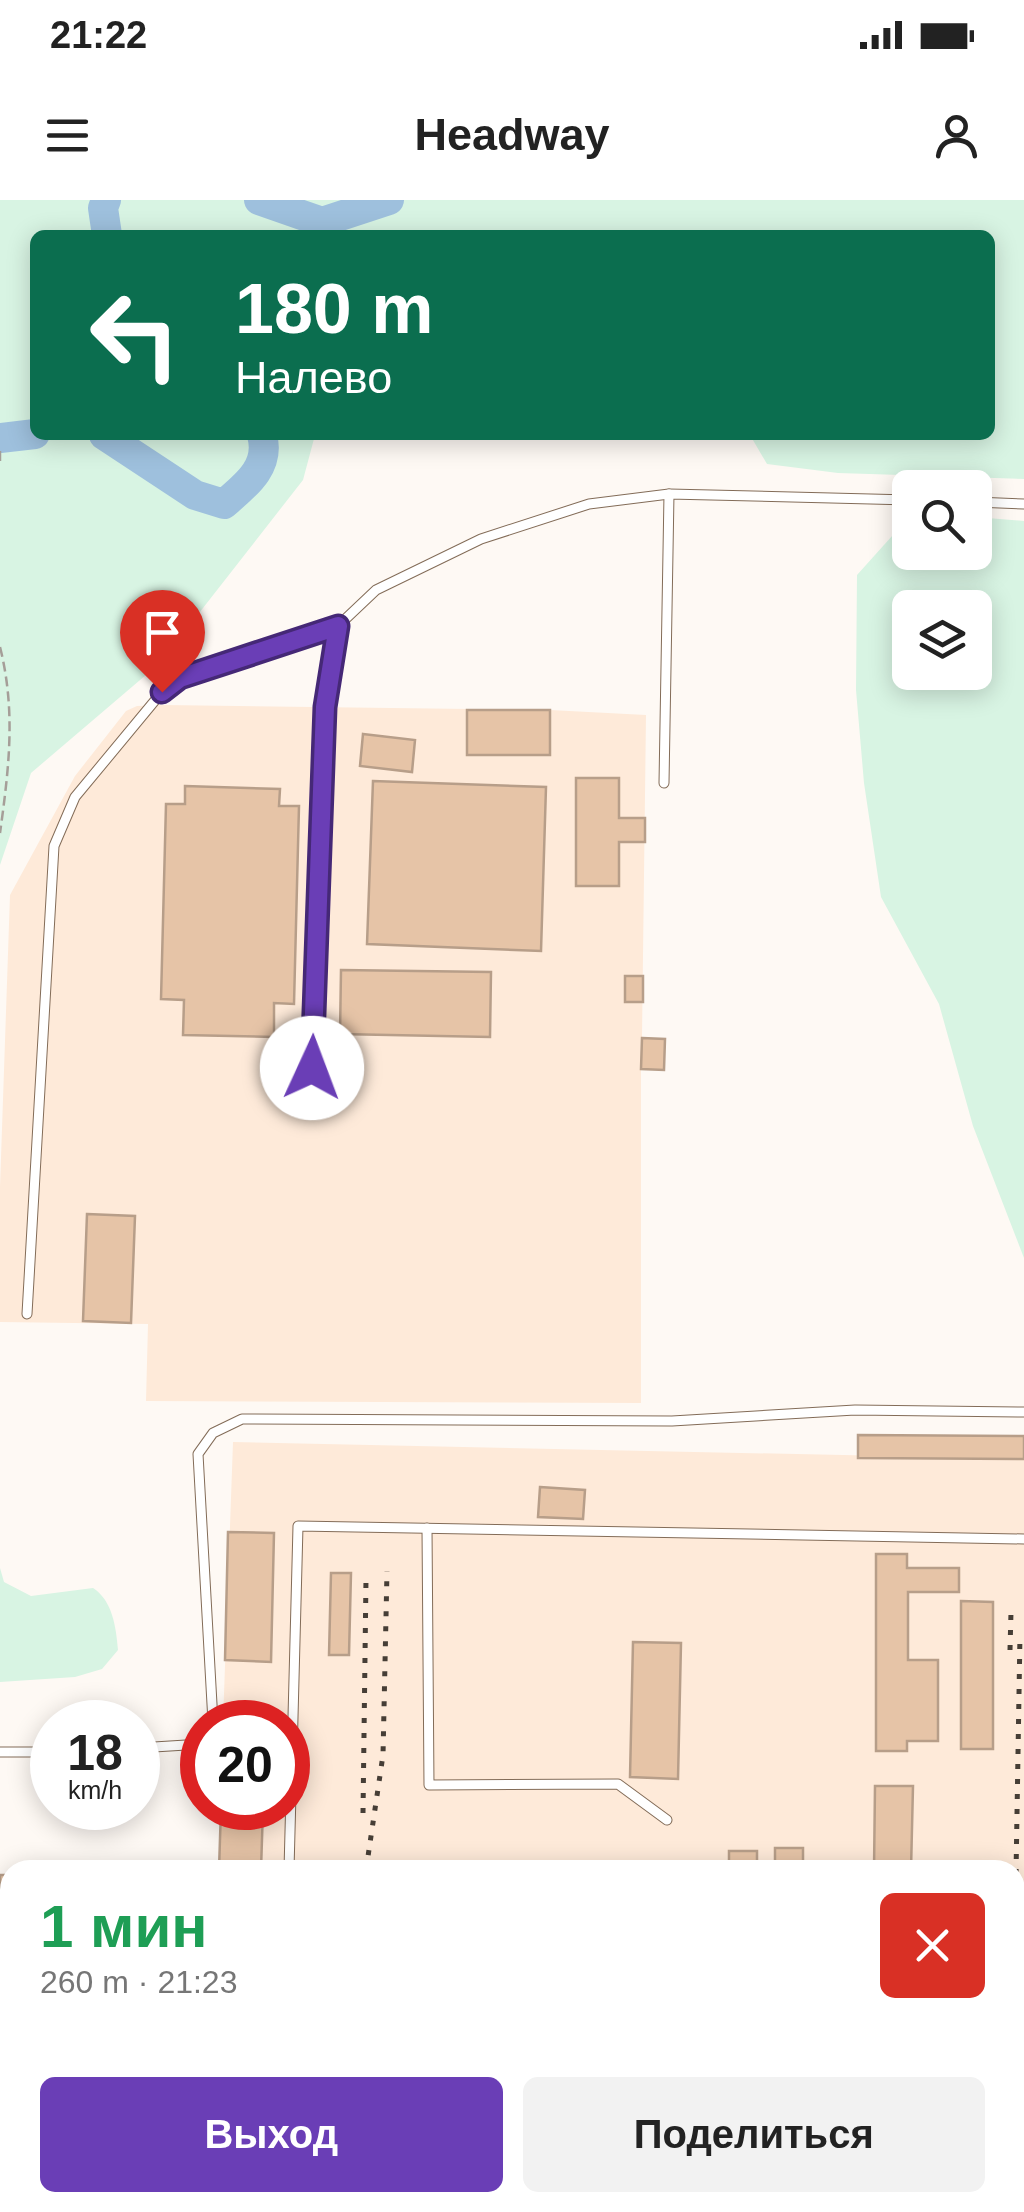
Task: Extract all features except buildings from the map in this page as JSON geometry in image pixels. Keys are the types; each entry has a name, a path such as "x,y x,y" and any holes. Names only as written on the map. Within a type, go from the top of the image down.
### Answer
{"lane":[{"path":"27,1314 54,846 76,797 162,692 180,678 338,626 376,590 481,539 589,504 669,494 892,500"},
{"path":"664,782 669,494"},
{"path":"992,503 1024,504"},
{"path":"312,1068 325,707 338,626"},
{"path":"212,1700 198,1454 212,1434 242,1419 672,1421 855,1410 1024,1412"},
{"path":"289,1860 298,1526 1024,1538"},
{"path":"428,1528 429,1785 618,1784 666,1820"},
{"path":"0,1752 30,1752"}],"path":[{"path":"0,451 0,463"},
{"path":"0,647 9,684 10,732 0,833"}],"shaded area":[{"path":"137,706 550,710 646,715 642,1037 665,1039 664,1070 641,1070 641,1403 146,1401 148,1324 0,1322 0,1187 10,895 75,776 126,711"},
{"path":"233,1442 1024,1459 1024,1860 219,1860 220,1830 310,1830 310,1700 224,1700"}],"green space":[{"path":"0,200 1024,200 1024,479 992,478 992,470 892,470 892,475 767,464 753,440 995,440 995,230 30,230 30,440 314,440 303,480 160,663 31,773 0,865"},
{"path":"992,518 1024,521 1024,1258 973,1126 939,1004 881,897 864,783 856,690 857,575 892,536 892,570 992,570"},
{"path":"0,1568 4,1582 31,1596 93,1588 109,1608 118,1650 102,1669 75,1677 0,1682"}],"waterway":[{"path":"106,200 103,208 106,230"},
{"path":"259,200 322,222 389,200"},
{"path":"0,438 30,435"},
{"path":"112,440 195,495 224,504 254,475 263,457 263,440"}],"railway":[{"path":"367,1860 383,1755 387,1571"},
{"path":"363,1813 366,1578"},
{"path":"1010,1650 1011,1612"},
{"path":"1016,1860 1020,1634"}],"route":[{"path":"162,692 180,678 338,626 325,707 312,1068"}]}
